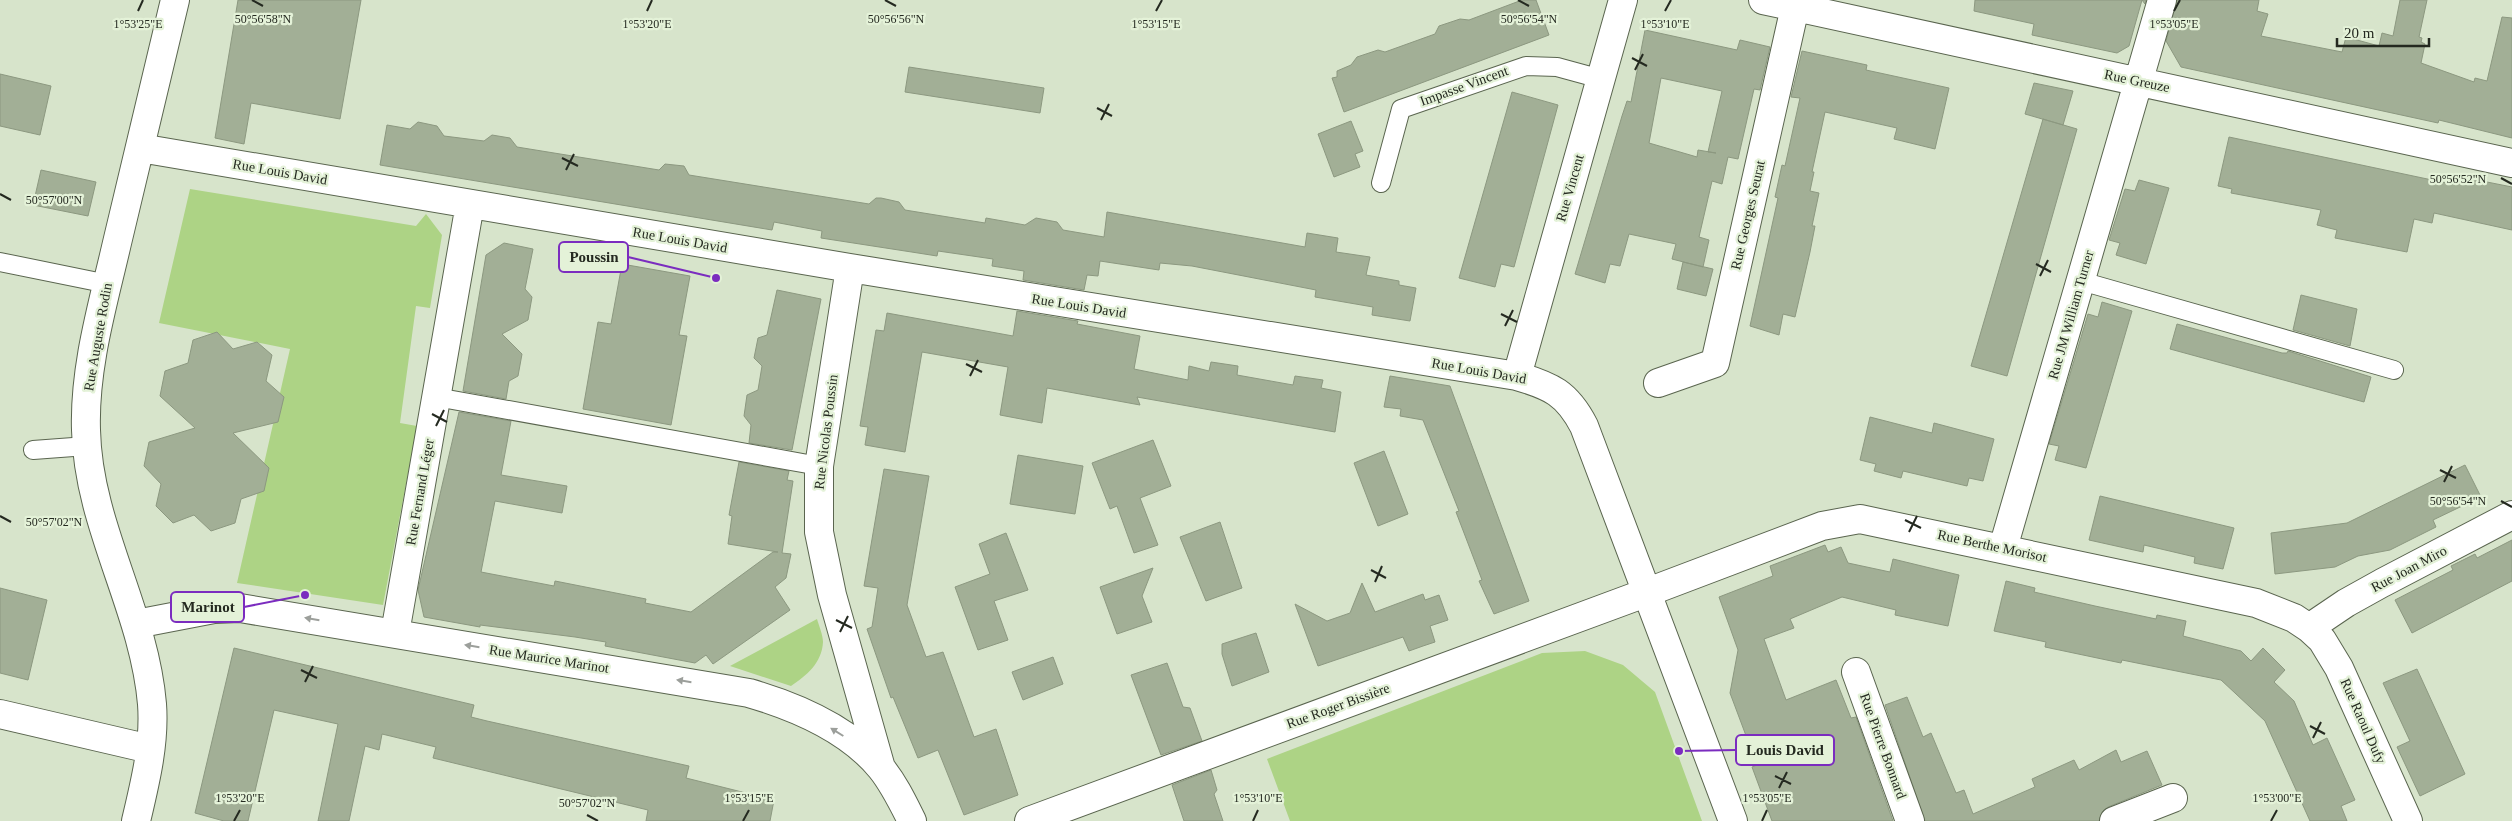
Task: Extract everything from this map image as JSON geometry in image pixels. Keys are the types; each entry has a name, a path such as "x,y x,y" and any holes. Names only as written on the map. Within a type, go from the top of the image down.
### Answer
{"street":[{"name":"Rue Auguste Rodin","path":"136,821 150,748 152,705 136,624 104,531 91,475 87,446 86,402 108,284 175,0"},
{"name":"Rue Vincent","path":"1516,376 1623,0"},
{"name":"Rue Greuze","path":"1763,0 2512,163"},
{"name":"Rue JM William Turner","path":"2003,548 2162,0"},
{"name":"Rue Georges Seurat","path":"1658,383 1715,363 1795,7"},
{"name":"Rue Louis David","path":"140,148 850,268 1516,376 1548,386 1560,393 1577,413 1648,592 1732,821"},
{"name":"Rue Fernand Léger","path":"395,633 470,204"},
{"name":"Rue Nicolas Poussin","path":"850,268 819,466 819,532 832,594 881,768"},
{"name":"Rue Joan Miro","path":"2309,628 2346,603 2512,515"},
{"name":"Rue Berthe Morisot","path":"1648,592 1822,526 1860,520 2003,548 2256,604 2294,618 2309,628"},
{"name":"Rue Roger Bissière","path":"1029,821 1648,592"},
{"name":"Rue Maurice Marinot","path":"136,624 214,610 240,608 749,694 799,711 844,736 881,768 897,791 912,821"},
{"name":"Rue Raoul Dufy","path":"2309,628 2322,640 2339,668 2408,821"},
{"name":"Rue Pierre Bonnard","path":"1856,672 1910,821"},
{"path":"0,714 150,748"},
{"path":"2114,821 2173,798"}],"lane":[{"name":"Impasse Vincent","path":"1381,182 1401,109 1526,66 1557,67 1601,79"},
{"path":"0,262 108,284"},
{"path":"2081,281 2394,370"},
{"path":"436,396 819,466"},
{"path":"33,450 87,446"}],"green space":[{"path":"190,189 416,226 426,214 442,235 430,308 416,306 400,423 417,426 383,605 237,583 290,349 159,323"},
{"path":"817,619 823,639 820,656 812,668 791,686 730,666"},
{"path":"1585,651 1623,665 1655,692 1702,821 1290,821 1267,759 1542,653"}],"building":[{"path":"238,0 361,0 340,119 251,103 244,144 215,138"},
{"path":"1522,0 1536,0 1549,35 1344,112 1332,78 1337,77 1337,71 1351,65 1357,57 1378,50 1385,52 1435,34 1439,26 1460,19 1469,20"},
{"path":"1975,0 2142,0 2129,46 2117,53 2032,35 2034,24 1974,11"},
{"path":"2177,0 2259,0 2257,11 2268,14 2261,36 2342,52 2346,37 2379,46 2382,33 2393,36 2400,0 2427,0 2419,37 2422,38 2421,42 2425,44 2421,63 2474,82 2475,78 2487,81 2502,17 2512,18 2512,138 2439,120 2438,123 2181,67 2166,41"},
{"path":"1645,30 1737,50 1740,40 1770,47 1760,90 1754,89 1738,159 1728,157 1722,184 1712,181 1699,237 1709,240 1703,267 1672,259 1676,244 1629,234 1620,266 1610,264 1605,283 1575,274 1622,116 1627,101 1631,102","holes":["1661,78 1722,91 1708,152 1698,150 1697,157 1649,143"]},
{"path":"1802,51 1867,65 1866,70 1949,88 1935,149 1894,139 1897,128 1825,112 1812,172 1814,172 1810,191 1819,193 1812,226 1815,226 1810,252 1795,317 1783,314 1779,335 1750,326 1778,198 1775,197 1782,165 1785,166 1800,98 1791,97"},
{"path":"909,67 1044,88 1040,113 905,92"},
{"path":"0,74 51,86 40,135 0,126"},
{"path":"2034,83 2073,91 2063,125 2025,114"},
{"path":"1512,92 1558,105 1514,267 1501,264 1495,287 1459,278"},
{"path":"2043,119 2077,129 2007,376 1971,366"},
{"path":"1351,121 1363,151 1355,154 1360,167 1334,177 1318,134"},
{"path":"418,122 437,126 444,136 484,141 492,135 510,138 517,147 659,170 665,164 684,166 689,175 869,204 876,198 881,198 899,202 905,210 985,223 986,218 1025,225 1036,218 1057,222 1063,230 1104,237 1107,212 1305,247 1307,233 1338,238 1336,252 1370,257 1366,275 1399,281 1399,285 1416,288 1410,321 1372,315 1373,307 1315,297 1316,290 1192,266 1160,263 1159,270 1100,261 1098,276 1087,275 1084,290 1023,280 1024,271 992,266 993,259 938,251 937,256 821,238 822,231 774,222 772,230 380,165 387,125 410,129"},
{"path":"2229,137 2451,184 2452,175 2512,187 2512,230 2434,213 2432,223 2414,219 2407,252 2335,238 2337,230 2317,225 2321,210 2231,193 2232,189 2218,186"},
{"path":"41,170 96,182 88,216 33,205"},
{"path":"2139,180 2169,188 2146,264 2116,255 2120,243 2109,240 2125,189 2135,191"},
{"path":"504,243 533,249 525,289 532,297 528,320 502,334 522,354 518,376 509,381 506,399 463,391 486,255"},
{"path":"1683,262 1713,269 1706,296 1677,289"},
{"path":"622,264 690,276 679,335 687,336 671,425 583,409 598,322 611,324"},
{"path":"777,290 821,299 792,450 749,443 751,425 744,416 747,395 758,390 762,366 754,358 758,338 767,335"},
{"path":"2301,295 2357,309 2350,346 2293,330"},
{"path":"2102,302 2132,311 2086,468 2055,460 2059,446 2049,444 2088,314 2098,317"},
{"path":"1017,311 1078,321 1077,324 1140,336 1134,369 1188,380 1189,366 1209,371 1211,362 1238,366 1237,375 1293,385 1295,376 1323,380 1321,388 1341,392 1335,432 1137,397 1140,405 1047,388 1042,423 1000,415 1008,367 922,352 905,452 865,445 868,427 860,426 876,330 884,331 887,313 1013,336"},
{"path":"2177,324 2282,353 2287,353 2288,351 2371,377 2364,402 2170,349"},
{"path":"217,332 233,349 257,342 272,355 266,381 284,397 278,422 233,433 269,468 264,491 241,499 235,523 211,531 194,515 173,523 156,506 161,484 144,466 149,442 195,428 160,396 165,371 188,363 193,340"},
{"path":"1390,376 1450,386 1529,601 1494,614 1479,581 1482,580 1456,512 1459,511 1423,420 1400,416 1401,409 1384,407"},
{"path":"459,412 511,421 501,475 567,486 562,513 495,501 481,572 554,586 555,581 646,599 645,603 691,612 773,552 778,552 728,544 732,516 729,515 739,462 789,471 787,480 793,481 782,553 791,554 786,578 775,587 790,610 713,664 706,655 695,663 605,646 606,642 480,625 480,627 424,617 418,590"},
{"path":"1870,417 1932,433 1934,423 1994,439 1983,481 1969,478 1967,486 1903,471 1901,478 1874,471 1876,464 1860,460"},
{"path":"1153,440 1171,486 1140,498 1158,545 1134,553 1117,506 1110,509 1092,463"},
{"path":"1384,451 1408,514 1378,526 1354,463"},
{"path":"1018,455 1083,466 1075,514 1010,504"},
{"path":"2465,465 2481,497 2433,520 2436,527 2390,550 2358,556 2335,567 2275,574 2271,533 2347,523"},
{"path":"884,469 929,476 907,605 926,657 943,652 974,737 996,729 1018,795 964,815 938,750 918,758 893,697 891,698 867,629 872,627 878,588 864,586"},
{"path":"2100,496 2234,528 2223,569 2194,563 2195,557 2144,545 2143,552 2089,540"},
{"path":"1220,522 1242,588 1206,601 1180,537"},
{"path":"1006,533 1028,590 994,601 1008,640 978,650 955,587 990,574 979,544"},
{"path":"2512,540 2512,581 2412,633 2395,600 2453,570 2451,566 2475,554 2477,558"},
{"path":"1825,545 1828,552 1841,547 1848,563 1890,572 1893,559 1959,575 1948,626 1895,615 1896,610 1842,597 1790,619 1794,628 1764,639 1786,700 1836,680 1851,718 1856,717 1893,821 1772,821 1752,767 1757,765 1730,693 1738,650 1719,597 1773,576 1770,566"},
{"path":"1153,568 1142,596 1152,622 1117,634 1100,587"},
{"path":"2006,581 2035,588 2034,592 2095,606 2156,619 2157,615 2186,621 2183,636 2241,651 2251,661 2263,648 2285,670 2274,682 2294,701 2313,745 2327,738 2355,800 2341,806 2347,821 2310,821 2265,721 2221,680 2122,660 2121,663 2045,647 2046,642 1994,631"},
{"path":"1362,583 1375,612 1423,594 1425,600 1439,595 1448,620 1430,626 1435,642 1409,651 1403,637 1318,666 1295,604 1327,621 1350,613"},
{"path":"0,588 47,600 28,680 0,673"},
{"path":"1256,633 1269,672 1232,686 1222,654 1222,644"},
{"path":"234,648 474,705 471,717 689,766 686,778 774,800 770,821 646,821 648,810 433,758 436,747 382,734 379,750 365,746 349,821 318,821 338,724 274,710 248,821 224,821 195,813"},
{"path":"1053,657 1063,684 1023,700 1012,672"},
{"path":"1167,663 1183,707 1190,708 1202,741 1161,755 1131,675"},
{"path":"2417,669 2465,774 2420,796 2397,747 2410,741 2383,683"},
{"path":"1907,697 1923,737 1931,733 1956,793 1964,790 1973,814 2035,787 2032,779 2074,760 2079,770 2116,750 2121,762 2147,751 2162,785 2108,807 2102,812 2099,821 1925,821 1885,705"},
{"path":"1211,770 1217,790 1214,794 1223,821 1184,821 1172,785"}],"place":[{"name":"Poussin","path":"716,278"},
{"name":"Marinot","path":"305,595"},
{"name":"Louis David","path":"1679,751"}]}
